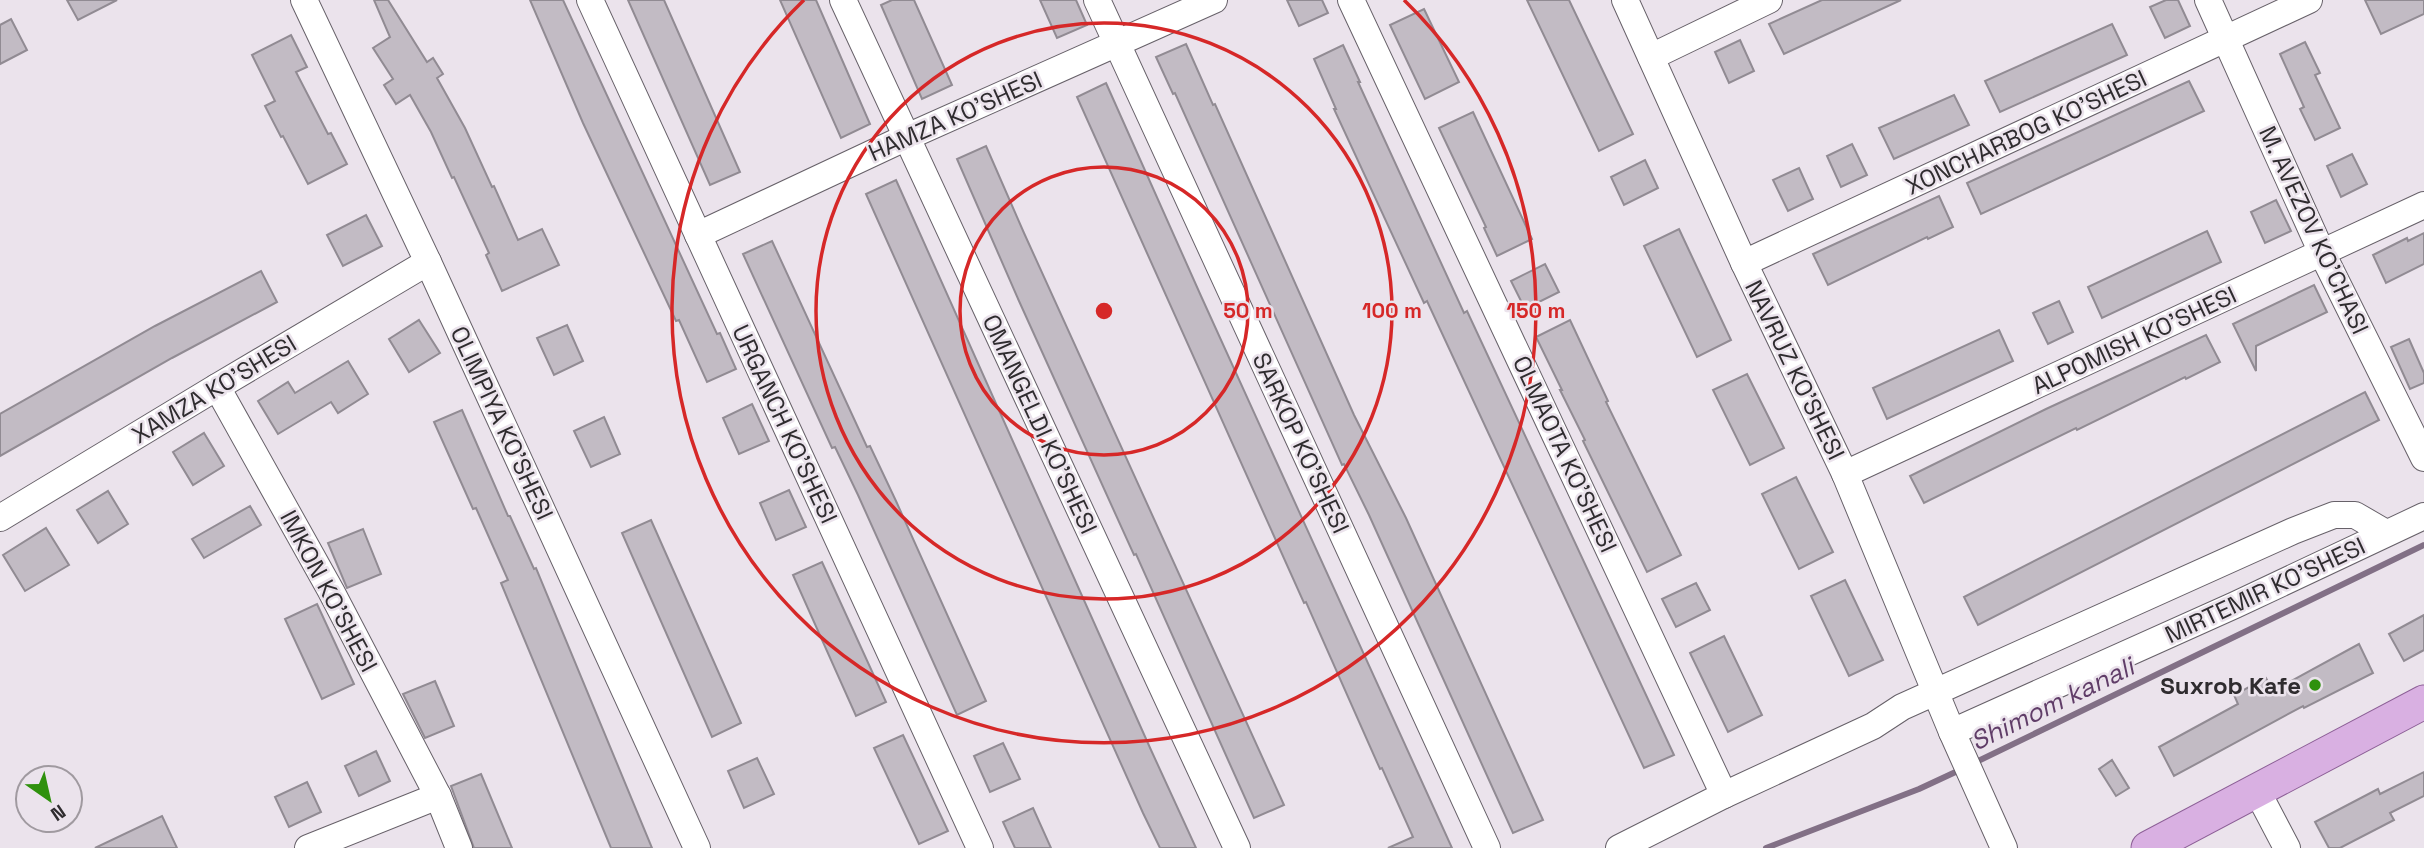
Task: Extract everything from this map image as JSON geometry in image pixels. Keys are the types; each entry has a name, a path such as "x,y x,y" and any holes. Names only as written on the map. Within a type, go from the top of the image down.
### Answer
{"main road":[{"path":"2148,848 2424,702"}],"street":[{"name":"OLIMPIYA KO'SHESI","path":"304,0 428,262 697,848"},
{"name":"URGANCH KO'SHESI","path":"590,0 980,848"},
{"name":"OMANGELDI KO'SHESI","path":"843,0 1237,848"},
{"name":"SARKOP KO'SHESI","path":"1097,0 1487,848"},
{"name":"HAMZA KO'SHESI","path":"698,235 907,137 1214,0"},
{"name":"OLMAOTA KO'SHESI","path":"1351,0 1724,795"},
{"name":"NAVRUZ KO'SHESI","path":"1625,0 1744,263 1845,474 1954,738 2004,848"},
{"path":"1651,57 1769,0"},
{"name":"M. AVEZOV KO'CHASI","path":"2208,0 2322,253 2424,458"},
{"name":"XONCHARBOG KO'SHESI","path":"1744,263 2309,0"},
{"name":"ALPOMISH KO'SHESI","path":"1845,474 2424,205"},
{"name":"XAMZA KO'SHESI","path":"0,518 428,262"},
{"name":"IMKON KO'SHESI","path":"217,387 331,591 438,796 459,848"},
{"path":"1619,848 1724,795 1873,726 1902,707 2293,531 2334,515 2355,515 2386,533"},
{"name":"MIRTEMIR KO'SHESI","path":"1954,738 2424,516"},
{"path":"2256,789 2287,848"},
{"path":"308,848 438,796"}],"building":[{"path":"67,0 117,0 78,20"},
{"path":"374,0 388,0 427,62 433,58 443,74 437,78 465,128 492,187 494,186 518,240 542,229 559,265 502,291 486,255 489,253 454,177 452,178 410,95 396,104 384,85 393,79 373,48 390,37"},
{"path":"530,0 563,0 717,334 720,333 736,369 707,382 583,123"},
{"path":"628,0 664,0 740,172 710,185"},
{"path":"780,0 816,0 870,124 841,138"},
{"path":"892,0 914,0 952,85 922,99 881,5"},
{"path":"1040,0 1076,0 1087,25 1057,38"},
{"path":"1287,0 1322,0 1328,13 1299,26"},
{"path":"1527,0 1569,0 1633,134 1599,151"},
{"path":"1822,0 1901,0 1784,54 1769,24"},
{"path":"2166,0 2178,0 2190,26 2165,38 2150,7"},
{"path":"2365,0 2424,0 2424,14 2381,34"},
{"path":"1424,9 1459,82 1425,99 1390,25"},
{"path":"11,19 27,50 0,64 0,25"},
{"path":"2112,24 2127,55 2000,112 1985,81"},
{"path":"291,35 307,67 296,72 347,164 308,184 265,106 275,101 252,55"},
{"path":"1740,40 1754,71 1729,83 1715,52"},
{"path":"2305,42 2320,73 2315,75 2340,128 2315,140 2300,109 2304,107 2280,54"},
{"path":"1186,44 1354,415 1406,518 1543,820 1513,833 1369,515 1344,464 1342,465 1175,93 1173,94 1156,57"},
{"path":"1343,45 1464,313 1467,311 1674,755 1644,768 1427,301 1424,303 1334,109 1314,59"},
{"path":"2189,81 2204,111 1981,214 1967,183"},
{"path":"1106,83 1452,848 1388,848 1413,837 1306,602 1304,603 1077,97"},
{"path":"1954,95 1969,125 1894,159 1879,128"},
{"path":"1473,112 1532,239 1497,256 1439,128"},
{"path":"1852,144 1867,175 1841,187 1827,156"},
{"path":"986,146 1284,805 1254,818 957,159"},
{"path":"2352,154 2367,184 2341,197 2327,166"},
{"path":"1645,160 1658,188 1624,205 1611,177"},
{"path":"1799,168 1813,199 1788,211 1773,180"},
{"path":"896,180 1196,848 1160,848 1143,813 866,194"},
{"path":"1939,196 1953,227 1828,285 1813,254"},
{"path":"2276,200 2291,231 2265,243 2251,212"},
{"path":"366,215 382,246 343,266 327,235"},
{"path":"1679,229 1731,340 1697,357 1644,246"},
{"path":"2207,231 2221,262 2102,318 2088,287"},
{"path":"2424,233 2424,264 2386,283 2373,255 2407,238 2408,241"},
{"path":"772,241 867,447 870,446 896,501 986,701 957,715 858,495 835,447 832,448 743,254"},
{"path":"1545,264 1559,292 1525,309 1511,281"},
{"path":"261,271 277,302 0,456 0,414 155,326"},
{"path":"2314,285 2327,312 2256,346 2256,371 2233,324"},
{"path":"2059,301 2073,332 2048,344 2033,313"},
{"path":"419,320 440,353 409,372 389,339"},
{"path":"1570,320 1608,401 1606,402 1681,555 1647,572 1536,337"},
{"path":"567,325 583,361 554,375 537,338"},
{"path":"1999,330 2013,361 1887,419 1873,388"},
{"path":"2206,335 2220,362 2077,430 2076,428 1924,503 1910,476"},
{"path":"2409,339 2424,373 2424,383 2410,389 2391,347"},
{"path":"348,361 368,394 338,413 331,402 278,434 258,401 288,382 295,393"},
{"path":"1747,374 1784,448 1750,465 1713,390"},
{"path":"2365,392 2379,420 1978,625 1964,597"},
{"path":"752,404 769,441 739,454 723,418"},
{"path":"462,410 508,516 534,569 536,568 652,848 611,848 501,583 508,580 434,422"},
{"path":"604,417 620,454 591,467 574,431"},
{"path":"204,433 224,466 193,485 173,452"},
{"path":"1796,477 1833,552 1799,569 1762,494"},
{"path":"789,490 806,527 776,540 760,503"},
{"path":"108,491 128,524 98,543 77,510"},
{"path":"250,506 261,525 204,558 192,539"},
{"path":"651,520 741,723 712,737 622,533"},
{"path":"46,528 69,565 25,591 3,555"},
{"path":"363,529 381,574 347,588 328,543"},
{"path":"822,562 886,702 856,716 793,575"},
{"path":"1845,580 1883,660 1849,676 1811,596"},
{"path":"1696,583 1710,610 1676,627 1662,599"},
{"path":"317,604 354,684 322,699 285,619"},
{"path":"2424,615 2424,650 2404,661 2389,634"},
{"path":"1724,636 1762,715 1728,732 1690,653"},
{"path":"2359,644 2373,673 2304,708 2303,706 2174,776 2159,747 2238,704 2234,695 2266,678 2273,691"},
{"path":"435,681 454,726 425,738 403,694"},
{"path":"903,735 948,831 919,844 874,748"},
{"path":"1003,743 1020,779 990,792 974,756"},
{"path":"376,751 390,781 359,796 345,766"},
{"path":"757,758 774,794 744,808 728,771"},
{"path":"2112,760 2129,788 2116,796 2099,769"},
{"path":"2424,772 2424,796 2390,813 2394,820 2340,848 2329,848 2315,822 2378,789 2380,794"},
{"path":"481,774 512,848 474,848 451,786"},
{"path":"307,782 321,812 289,827 275,797"},
{"path":"1033,808 1051,848 1015,848 1003,822"},
{"path":"162,816 177,848 95,848"}],"waterway":[{"name":"Shimom kanali","path":"1972,764 2424,545"},
{"name":"Shimom kanali","path":"1766,848 1919,789 1962,769"}],"place":[{"name":"Suxrob Kafe","path":"2315,685"}]}
